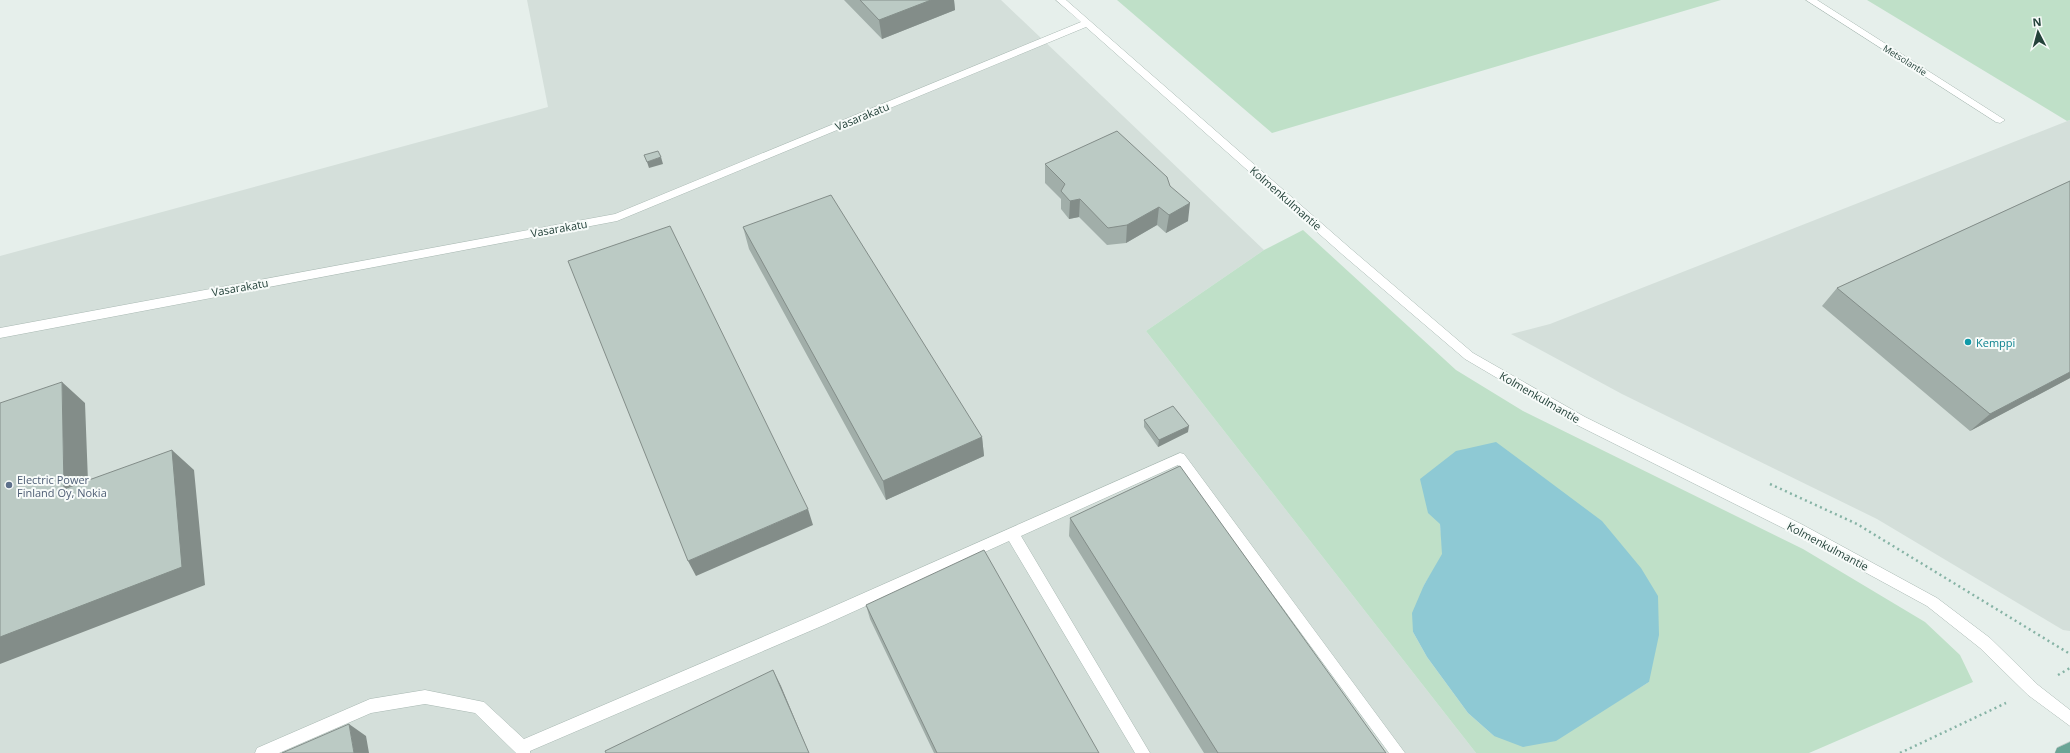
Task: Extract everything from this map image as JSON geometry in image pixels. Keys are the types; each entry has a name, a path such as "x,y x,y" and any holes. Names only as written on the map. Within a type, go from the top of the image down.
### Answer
{"main road":[{"path":"2062,753 2070,749"}],"street":[{"name":"Kolmenkulmantie","path":"1062,0 1347,252 1469,356 1581,421 1798,529 1932,602 1985,643 2033,690 2070,719"},
{"name":"Metsolantie","path":"1811,0 2000,120"},
{"name":"Vasarakatu","path":"0,333 617,217 1088,23"},
{"path":"262,753 370,706 425,697 479,707 523,750 814,622 1180,458 1398,753"},
{"path":"1012,533 1143,753"}],"path":[{"path":"1763,480 1857,524 1984,600 2070,654"},
{"path":"1900,753 2033,690 2070,668"}],"shaded area":[{"path":"527,0 1001,0 1264,250 1146,331 1476,753 0,753 0,256 548,107"},
{"path":"2070,120 2070,631 2063,630 1877,519 1622,394 1511,334 1550,324"}],"green space":[{"path":"1117,0 1721,0 1272,133"},
{"path":"1867,0 2070,0 2070,120 2067,121"},
{"path":"1303,230 1456,370 1523,411 1803,549 1925,622 1960,655 1973,682 1809,753 1476,753 1146,331 1264,250","holes":["1440,524 1649,682 1605,709 1494,736 1468,713 1427,657 1413,632 1424,585 1443,555"]}],"water":[{"path":"1496,442 1602,521 1641,568 1658,596 1659,635 1649,682 1556,741 1523,747 1494,736 1468,713 1427,657 1413,632 1412,613 1424,585 1442,554 1440,524 1428,513 1420,479 1456,451"}],"building":[{"path":"860,0 931,0 879,20"},
{"path":"1117,131 1167,177 1170,186 1190,203 1169,215 1159,207 1127,225 1108,228 1080,199 1070,201 1061,191 1065,184 1045,164"},
{"path":"658,151 661,157 647,162 644,155"},
{"name":"Kemppi","path":"2070,181 2070,372 1990,414 1837,288"},
{"path":"831,195 982,437 883,481 743,227"},
{"path":"670,226 808,509 688,561 568,261"},
{"path":"62,382 64,489 172,450 182,567 0,637 0,403"},
{"path":"1173,406 1189,426 1159,440 1144,420"},
{"path":"1180,466 1386,753 1218,753 1070,518"},
{"path":"984,550 1099,753 937,753 866,605"},
{"path":"773,670 809,753 606,753 605,751"},
{"path":"349,724 354,753 282,753"}],"place":[{"name":"Kemppi","path":"1968,342"},
{"name":"Electric Power Finland Oy, Nokia","path":"9,485"}]}
